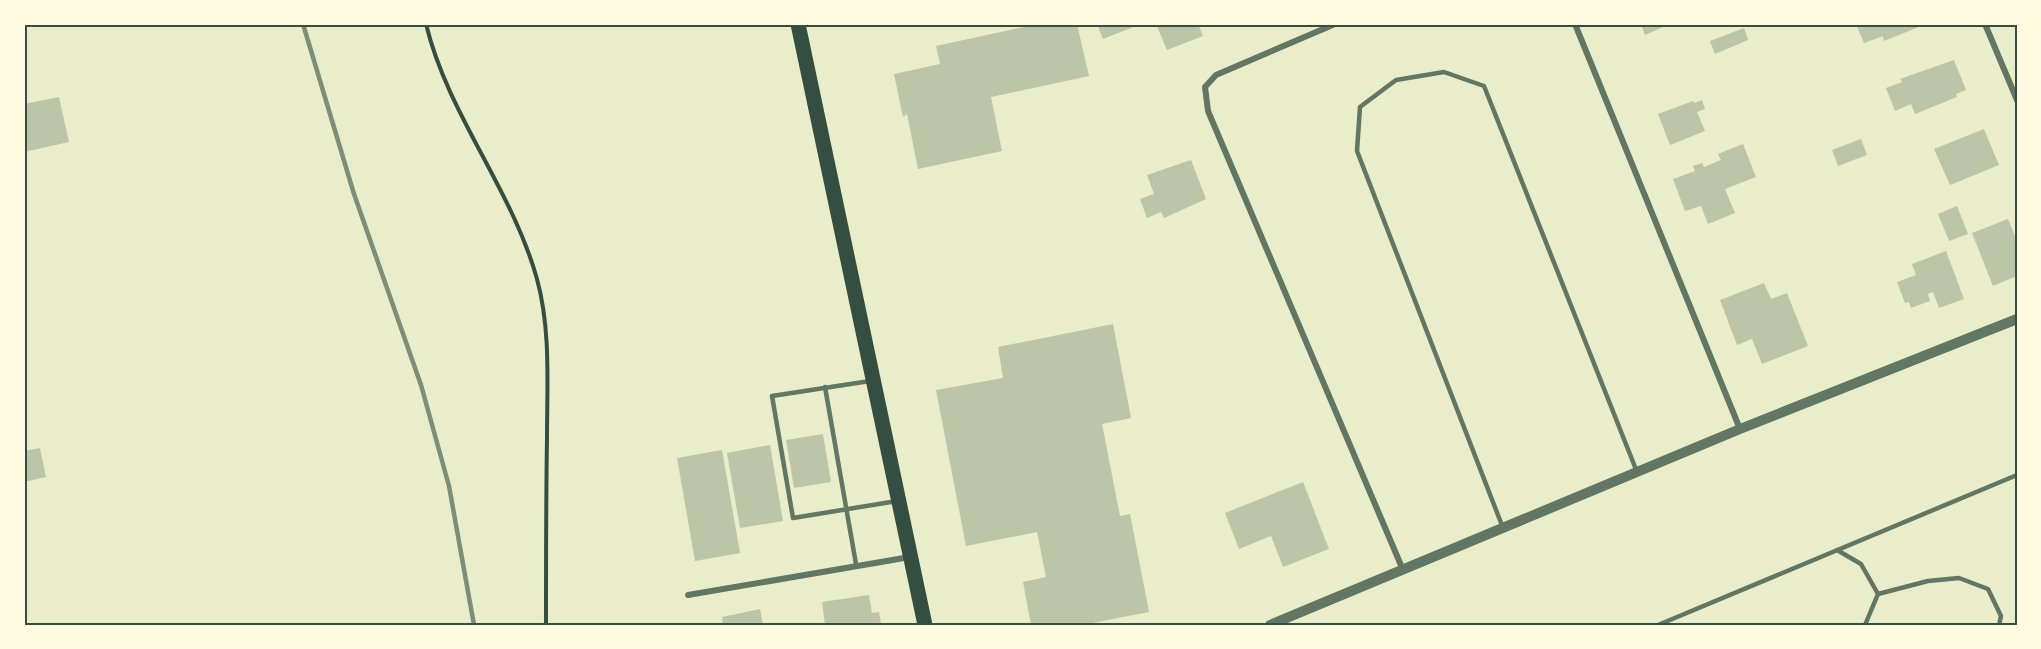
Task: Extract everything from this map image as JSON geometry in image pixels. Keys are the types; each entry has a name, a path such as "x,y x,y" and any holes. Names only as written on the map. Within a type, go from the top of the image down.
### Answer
{"main road":[{"path":"798,24 925,625"}],"street":[{"path":"1335,24 1216,75 1205,87 1208,111 1403,570"},
{"path":"1575,24 1740,429"},
{"path":"1985,24 2017,100"},
{"path":"1270,625 1740,429 2017,319"},
{"path":"688,595 856,564 910,557"}],"lane":[{"path":"1503,528 1357,151 1360,107 1396,80 1444,72 1484,86 1638,472"},
{"path":"873,381 772,396 793,518 898,501"},
{"path":"825,387 856,564"},
{"path":"1658,625 2017,475"},
{"path":"1837,550 1861,564 1878,594"},
{"path":"1878,594 1928,581 1959,578 1988,589 2001,616 1999,625"},
{"path":"1865,625 1878,594"}],"path":[{"path":"426,24 439,66 454,100 527,252 541,300 546,338 547,380 546,625"}],"building":[{"path":"1038,24 1077,24 1089,76 991,97 1002,151 918,169 907,114 903,117 894,74 940,64 936,46"},
{"path":"1097,24 1141,24 1103,39"},
{"path":"1156,24 1198,24 1203,36 1167,50"},
{"path":"1641,24 1670,24 1645,35"},
{"path":"1856,24 1926,24 1884,41 1883,36 1864,43"},
{"path":"1744,28 1748,40 1715,54 1710,41"},
{"path":"1954,60 1966,90 1956,94 1957,97 1915,114 1911,104 1895,111 1886,88 1902,82 1900,79"},
{"path":"59,97 69,142 24,152 24,104"},
{"path":"1702,100 1705,109 1697,112 1705,131 1670,145 1658,114"},
{"path":"1984,129 1999,165 1950,185 1934,149"},
{"path":"1861,139 1867,155 1838,166 1832,150"},
{"path":"1743,144 1756,177 1725,189 1735,213 1708,224 1701,206 1685,211 1673,179 1695,171 1693,166 1702,163 1704,167 1721,160 1718,154"},
{"path":"1191,160 1206,199 1164,218 1161,212 1147,218 1140,199 1154,194 1147,175"},
{"path":"1957,206 1968,234 1949,241 1938,214"},
{"path":"2008,219 2017,241 2017,276 1993,286 1972,233"},
{"path":"1946,251 1964,299 1939,308 1933,292 1928,294 1930,301 1911,308 1909,302 1905,303 1897,282 1916,275 1912,264"},
{"path":"1764,283 1771,299 1787,293 1808,346 1762,364 1752,339 1737,345 1720,300"},
{"path":"1113,324 1131,418 1102,424 1120,516 1130,514 1149,612 1082,625 1031,625 1023,582 1046,577 1037,532 966,546 936,390 1003,378 998,347"},
{"path":"823,434 831,482 794,488 786,440"},
{"path":"770,445 783,521 740,528 727,453"},
{"path":"40,448 46,477 24,482 24,451"},
{"path":"722,450 740,553 695,561 677,458"},
{"path":"1303,482 1329,549 1283,567 1271,536 1239,549 1225,513"},
{"path":"869,595 872,613 879,612 881,624 825,625 822,602"},
{"path":"760,609 763,625 723,625 722,617"}],"railway":[{"path":"303,24 354,194 421,385 449,486 474,625"}]}
